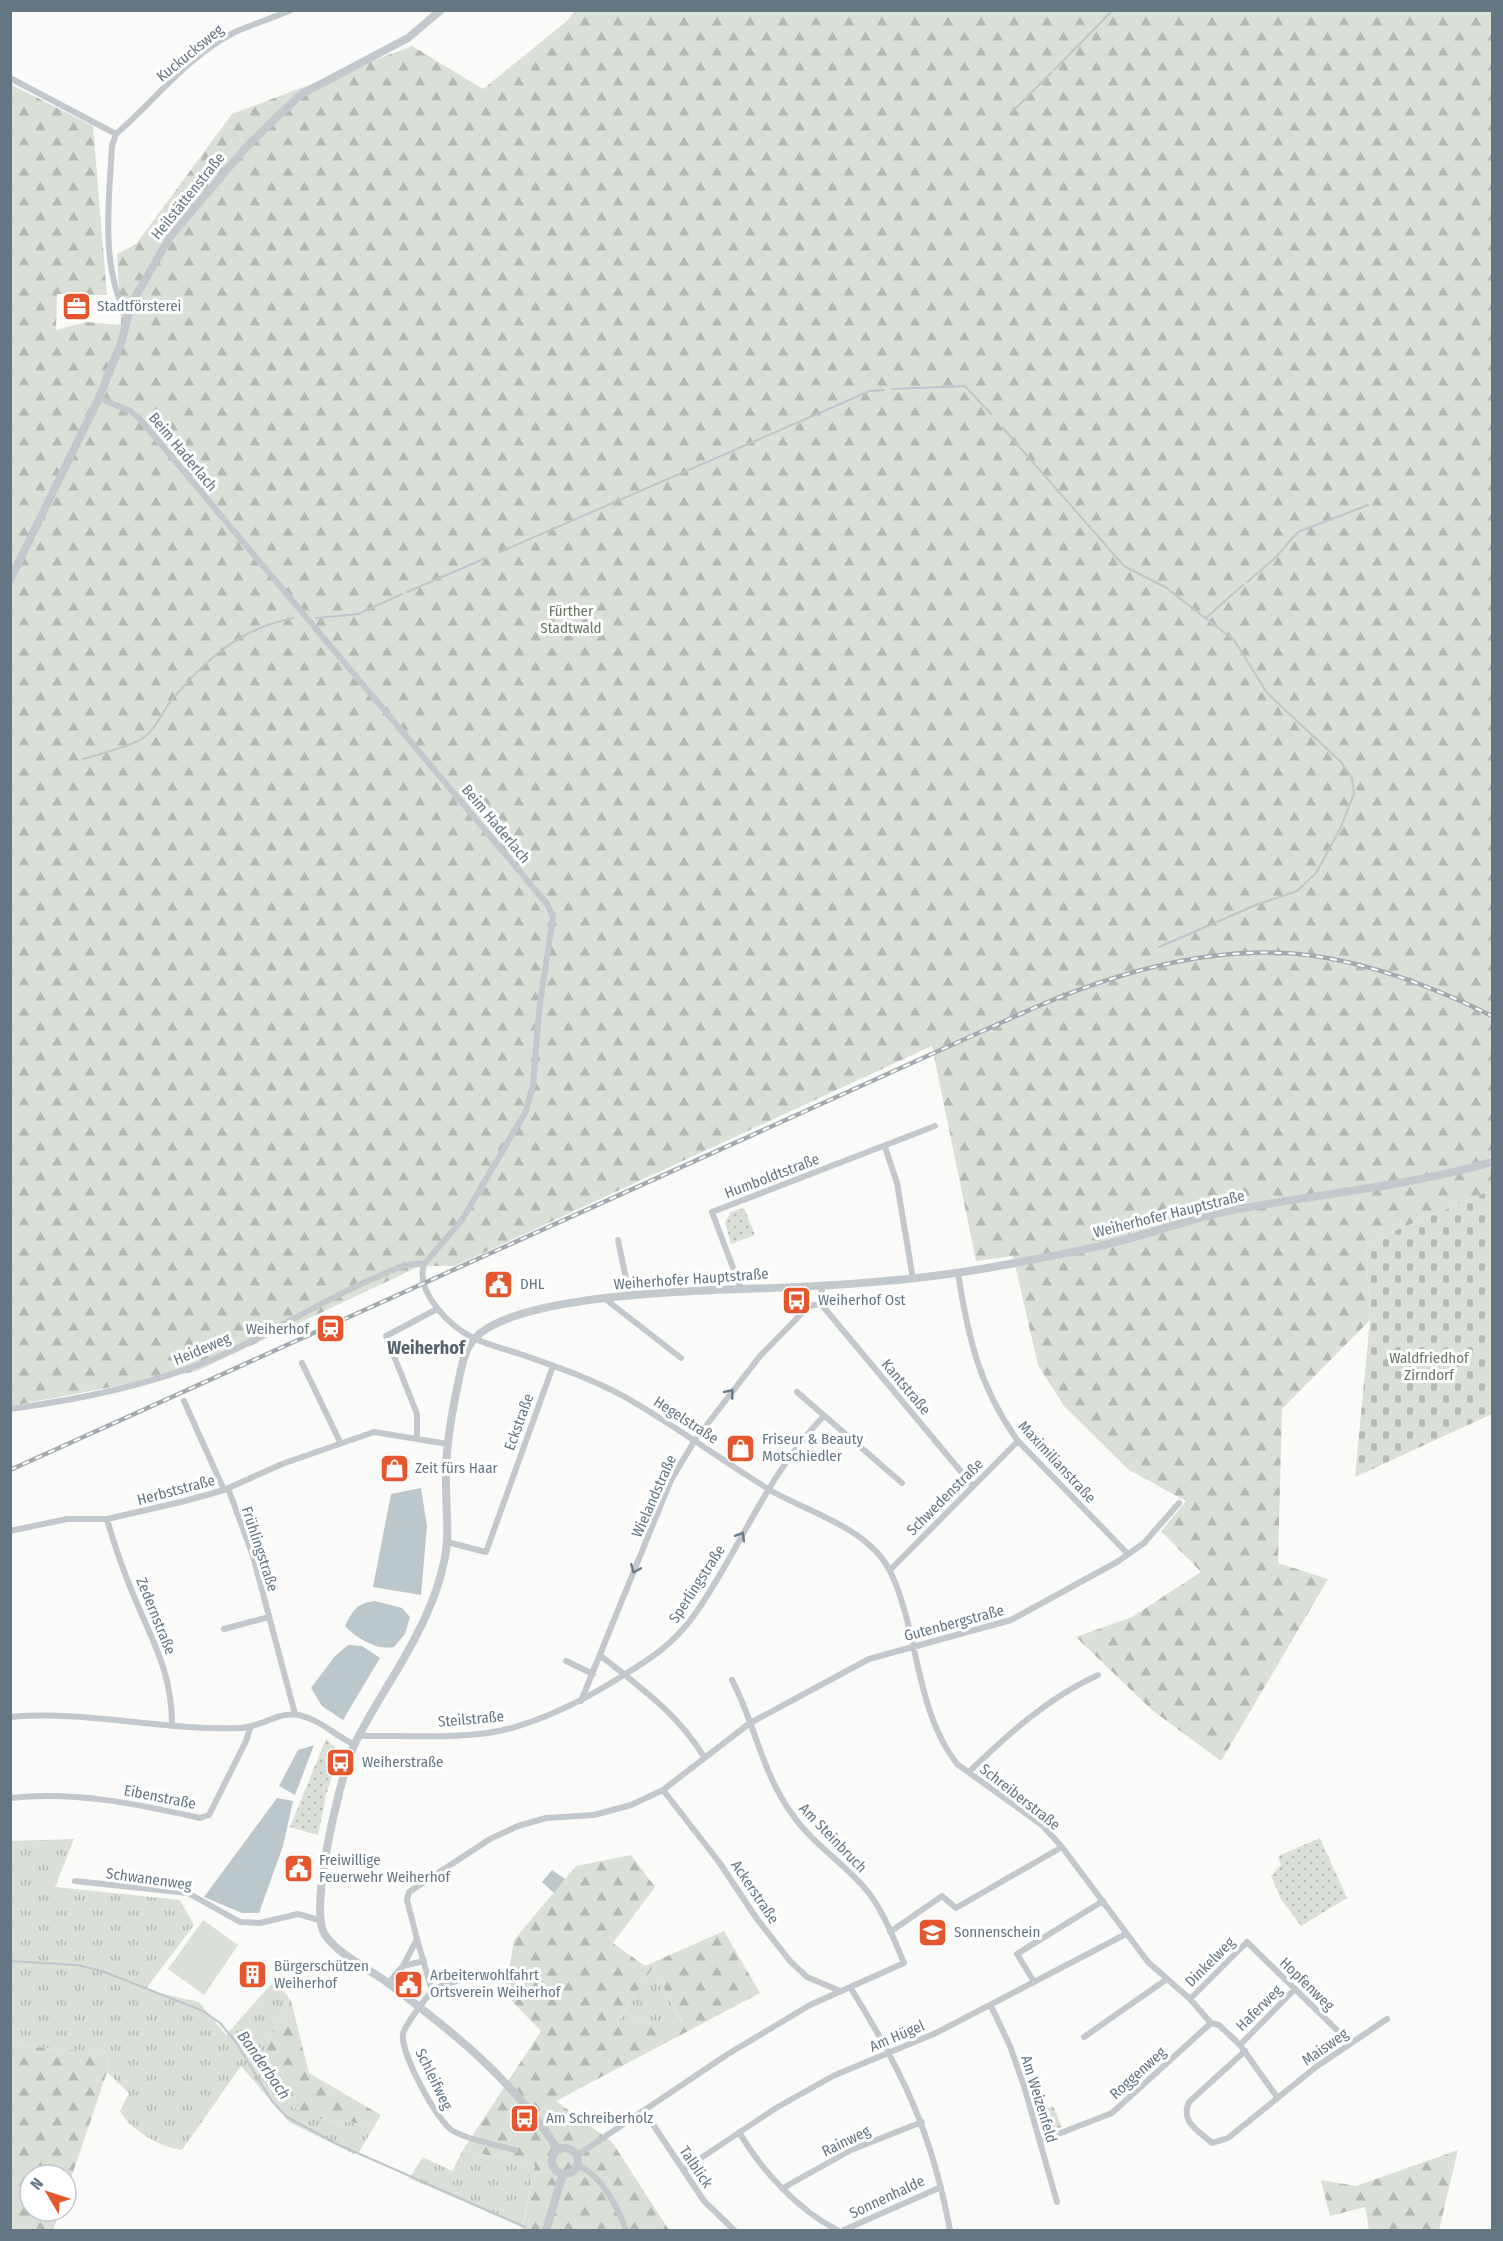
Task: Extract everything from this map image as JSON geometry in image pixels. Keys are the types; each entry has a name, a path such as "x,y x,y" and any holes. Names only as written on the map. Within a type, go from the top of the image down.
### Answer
{"street":[{"name":"Kuckucksweg","path":"116,134 214,46 234,33 291,10"},
{"name":"Heilstättenstraße","path":"10,580 99,398 122,340 127,316 142,282 170,237 248,145 300,95 408,38 441,10"},
{"path":"10,78 116,134 112,146 109,231 117,296 127,316"},
{"name":"Beim Haderlach","path":"99,398 130,411 139,418 482,825 547,904 553,916 539,1011 534,1084 526,1111 462,1220 424,1264"},
{"name":"Humboldtstraße","path":"741,1289 712,1212 935,1126"},
{"path":"885,1146 897,1183 913,1279"},
{"name":"Weiherhofer Hauptstraße","path":"474,1338 495,1323 524,1313 629,1293 822,1286 958,1273 1113,1243 1225,1212 1389,1187 1492,1162"},
{"path":"618,1240 629,1293"},
{"path":"424,1264 421,1272 424,1283 437,1309 474,1338 465,1354 460,1374 448,1444 445,1478 447,1542 444,1567 435,1594 412,1644 354,1745 336,1806 318,1906 319,1920 324,1934 337,1947 420,2008 507,2083 539,2119 558,2150"},
{"name":"Heideweg","path":"10,1409 77,1399 177,1373 219,1356 341,1292 406,1265 424,1264"},
{"name":"Maximilianstraße","path":"958,1273 967,1330 975,1362 995,1406 1018,1441 1128,1554"},
{"path":"821,1304 822,1286"},
{"path":"604,1298 681,1358"},
{"name":"Wielandstraße","path":"581,1701 671,1480 695,1440 760,1356 809,1306 821,1304"},
{"name":"Kantstraße","path":"821,1304 973,1486"},
{"path":"417,1438 417,1414 386,1336 437,1309"},
{"name":"Hegelstraße","path":"474,1338 553,1366 623,1395 769,1489 852,1533 868,1544 890,1570 903,1601 911,1647"},
{"path":"302,1363 340,1442"},
{"name":"Eckstraße","path":"447,1542 486,1552 553,1366"},
{"path":"797,1392 902,1483"},
{"name":"Frühlingstraße","path":"184,1401 226,1489 253,1556 295,1714"},
{"name":"Sperlingstraße","path":"581,1701 670,1646 695,1614 787,1458 824,1417"},
{"name":"Herbststraße","path":"10,1531 67,1519 107,1519 144,1512 226,1489 282,1464 374,1432 448,1444"},
{"name":"Schwedenstraße","path":"890,1570 1018,1441"},
{"name":"Gutenbergstraße","path":"417,1939 407,1900 409,1892 490,1839 546,1818 594,1815 631,1805 663,1790 750,1723 868,1659 1004,1623 1128,1554 1144,1543 1179,1503"},
{"name":"Zedernstraße","path":"107,1519 138,1606 158,1647 168,1682 172,1724"},
{"path":"224,1629 268,1617"},
{"name":"Schreiberstraße","path":"911,1647 944,1745 957,1764 1042,1825 1062,1846 1148,1962 1190,1999 1211,2023 1220,2025 1240,2045 1277,2097"},
{"path":"601,1656 660,1702 688,1731 704,1757"},
{"path":"566,1661 593,1674"},
{"path":"969,1772 1030,1718 1077,1685 1098,1675"},
{"path":"732,1680 747,1710 750,1723"},
{"name":"Steilstraße","path":"359,1736 484,1733 543,1718 581,1701"},
{"path":"10,1709 11,1716 80,1716 250,1728 295,1714 316,1721 354,1745"},
{"name":"Am Steinbruch","path":"750,1723 770,1776 793,1816 865,1888 890,1932"},
{"name":"Eibenstraße","path":"10,1798 42,1794 91,1797 200,1818 209,1815 246,1741 250,1728"},
{"name":"Ackerstraße","path":"663,1790 719,1862 756,1919 790,1961 807,1977 841,1991"},
{"path":"626,2230 621,2216 599,2182 577,2160 568,2149 558,2150 552,2156 552,2164 556,2171 563,2174 570,2173 577,2160 728,2054 810,2005 904,1963 890,1932 942,1896 957,1908 1062,1846"},
{"name":"Schwanenweg","path":"75,1881 188,1893 240,1922 260,1923 298,1914 319,1920"},
{"path":"1033,1980 1017,1954 1103,1901"},
{"name":"Am Hügel","path":"683,2170 739,2132 833,2076 890,2053 991,2006 1033,1980 1126,1934"},
{"path":"388,1983 403,1966 417,1939"},
{"path":"417,1939 432,1991"},
{"name":"Hopfenweg","path":"1247,1942 1350,2043"},
{"name":"Dinkelweg","path":"1190,1999 1247,1942"},
{"path":"403,1966 424,1961"},
{"path":"1084,2037 1167,1978"},
{"path":"420,2008 432,1991 457,1981"},
{"path":"850,1987 890,2053 922,2122 941,2187 950,2230"},
{"name":"Haferweg","path":"1240,2045 1295,1989"},
{"name":"Am Weizenfeld","path":"991,2006 1010,2046 1041,2141 1050,2186 1057,2202"},
{"name":"Schleifweg","path":"420,2008 403,2033 404,2040 410,2060 441,2120 452,2131 515,2150"},
{"name":"Maisweg","path":"1245,2051 1189,2102 1185,2112 1186,2119 1212,2143 1221,2142 1277,2097 1350,2043 1387,2019"},
{"name":"Roggenweg","path":"1041,2141 1112,2113 1211,2023"},
{"name":"Talblick","path":"644,2111 704,2201 734,2230"},
{"name":"Rainweg","path":"783,2188 851,2150 922,2122"},
{"name":"Sonnenhalde","path":"739,2132 760,2163 783,2188 837,2230"},
{"path":"546,2230 563,2174"},
{"name":"Sonnenhalde","path":"844,2230 941,2187"}],"green space":[{"name":"Fürther Stadtwald","path":"575,11 1492,11 1492,1190 1366,1243 1370,1320 1282,1409 1278,1563 1328,1579 1221,1761 1152,1710 1076,1637 1132,1617 1201,1572 1161,1531 1186,1501 1129,1470 1064,1406 1038,1365 1013,1256 976,1261 932,1046 455,1266 420,1266 197,1371 11,1406 10,84 93,126 107,295 57,294 56,330 86,322 121,325 117,254 136,244 232,114 412,46 483,89 567,21"},
{"name":"Waldfriedhof Zirndorf","path":"1492,1190 1492,1414 1355,1477 1370,1320 1366,1243"},
{"path":"744,1208 755,1235 731,1244 725,1222 731,1212"},
{"path":"326,1739 340,1752 326,1795 318,1835 290,1827"},
{"path":"1320,1838 1347,1898 1301,1926 1281,1899 1271,1876 1281,1865 1278,1856"},
{"path":"74,1839 55,1887 180,1900 194,1925 145,1990 199,2002 226,2035 275,1980 291,2001 263,2051 309,2118 375,2125 359,2152 354,2154 289,2122 241,2066 182,2150 173,2148 138,2131 120,2111 129,2093 107,2072 109,2053 11,2045 10,1841"},
{"path":"631,1855 655,1887 613,1943 645,1966 724,1931 760,1993 556,2101 612,2142 669,2230 522,2230 535,2165 463,2150 541,2031 505,1994 514,1940 576,1866","holes":["653,1967 682,2022 619,2021 618,2020"]},
{"path":"203,1920 238,1945 204,1995 168,1969"},
{"path":"653,1966 682,2023 618,2021"},
{"path":"291,2001 309,2073 381,2115 375,2125 309,2118 270,2090 263,2051"},
{"path":"10,2045 109,2053 107,2072 76,2163 18,2163 18,2223 56,2223 53,2230 11,2230"},
{"path":"1053,2106 1062,2127 1047,2130 1040,2125 1037,2113"},
{"path":"463,2150 535,2165 522,2227 409,2178 423,2157 452,2171"},
{"path":"1458,2150 1439,2230 1369,2230 1365,2207 1330,2216 1321,2180 1356,2186"}],"shaded area":[{"path":"421,1488 427,1526 421,1595 373,1587 391,1494"},
{"path":"375,1601 402,1608 410,1617 405,1634 394,1647 374,1645 355,1635 345,1626 356,1608"},
{"path":"348,1645 362,1646 380,1658 343,1720 322,1706 311,1688 335,1656"},
{"path":"314,1745 295,1795 279,1786 298,1750"},
{"path":"277,1798 293,1801 283,1846 259,1913 242,1913 204,1897"},
{"path":"552,1870 565,1879 554,1893 542,1882"}],"waterway":[{"path":"1054,70 1113,10"},
{"path":"1013,111 1051,73"},
{"path":"892,389 965,386 991,414"},
{"path":"500,552 870,391 884,390"},
{"path":"1002,427 1124,566 1165,587 1234,640 1267,693 1341,762 1352,778 1354,794 1340,829 1316,873 1297,891 1256,905 1159,947"},
{"path":"1247,582 1274,559 1298,532 1368,505"},
{"path":"407,592 486,558"},
{"path":"1206,618 1243,585"},
{"path":"316,618 358,614 402,594"},
{"path":"83,759 126,746 147,735 184,686 224,648 256,630 293,618"},
{"name":"Banderbach","path":"10,1961 77,1965 102,1971 203,2011 220,2023 235,2041 272,2101 287,2117 335,2143 525,2227"}],"railway":[{"path":"10,1470 1036,1007 1126,974 1220,955 1284,953 1311,956 1338,960 1391,974 1418,983 1492,1016"}],"place":[{"name":"Stadtförsterei","path":"76,306"},
{"name":"DHL","path":"499,1284"},
{"name":"Weiherhof Ost","path":"797,1300"},
{"name":"Weiherhof","path":"330,1329"},
{"name":"Friseur & Beauty Motschiedler","path":"741,1448"},
{"name":"Zeit fürs Haar","path":"394,1468"},
{"name":"Weiherstraße","path":"341,1762"},
{"name":"Freiwillige Feuerwehr Weiherhof","path":"298,1869"},
{"name":"Sonnenschein","path":"933,1932"},
{"name":"Bürgerschützen Weiherhof","path":"253,1975"},
{"name":"Arbeiterwohlfahrt Ortsverein Weiherhof","path":"409,1984"},
{"name":"Am Schreiberholz","path":"525,2118"}],"district":[{"name":"Weiherhof","path":"426,1348"}]}
